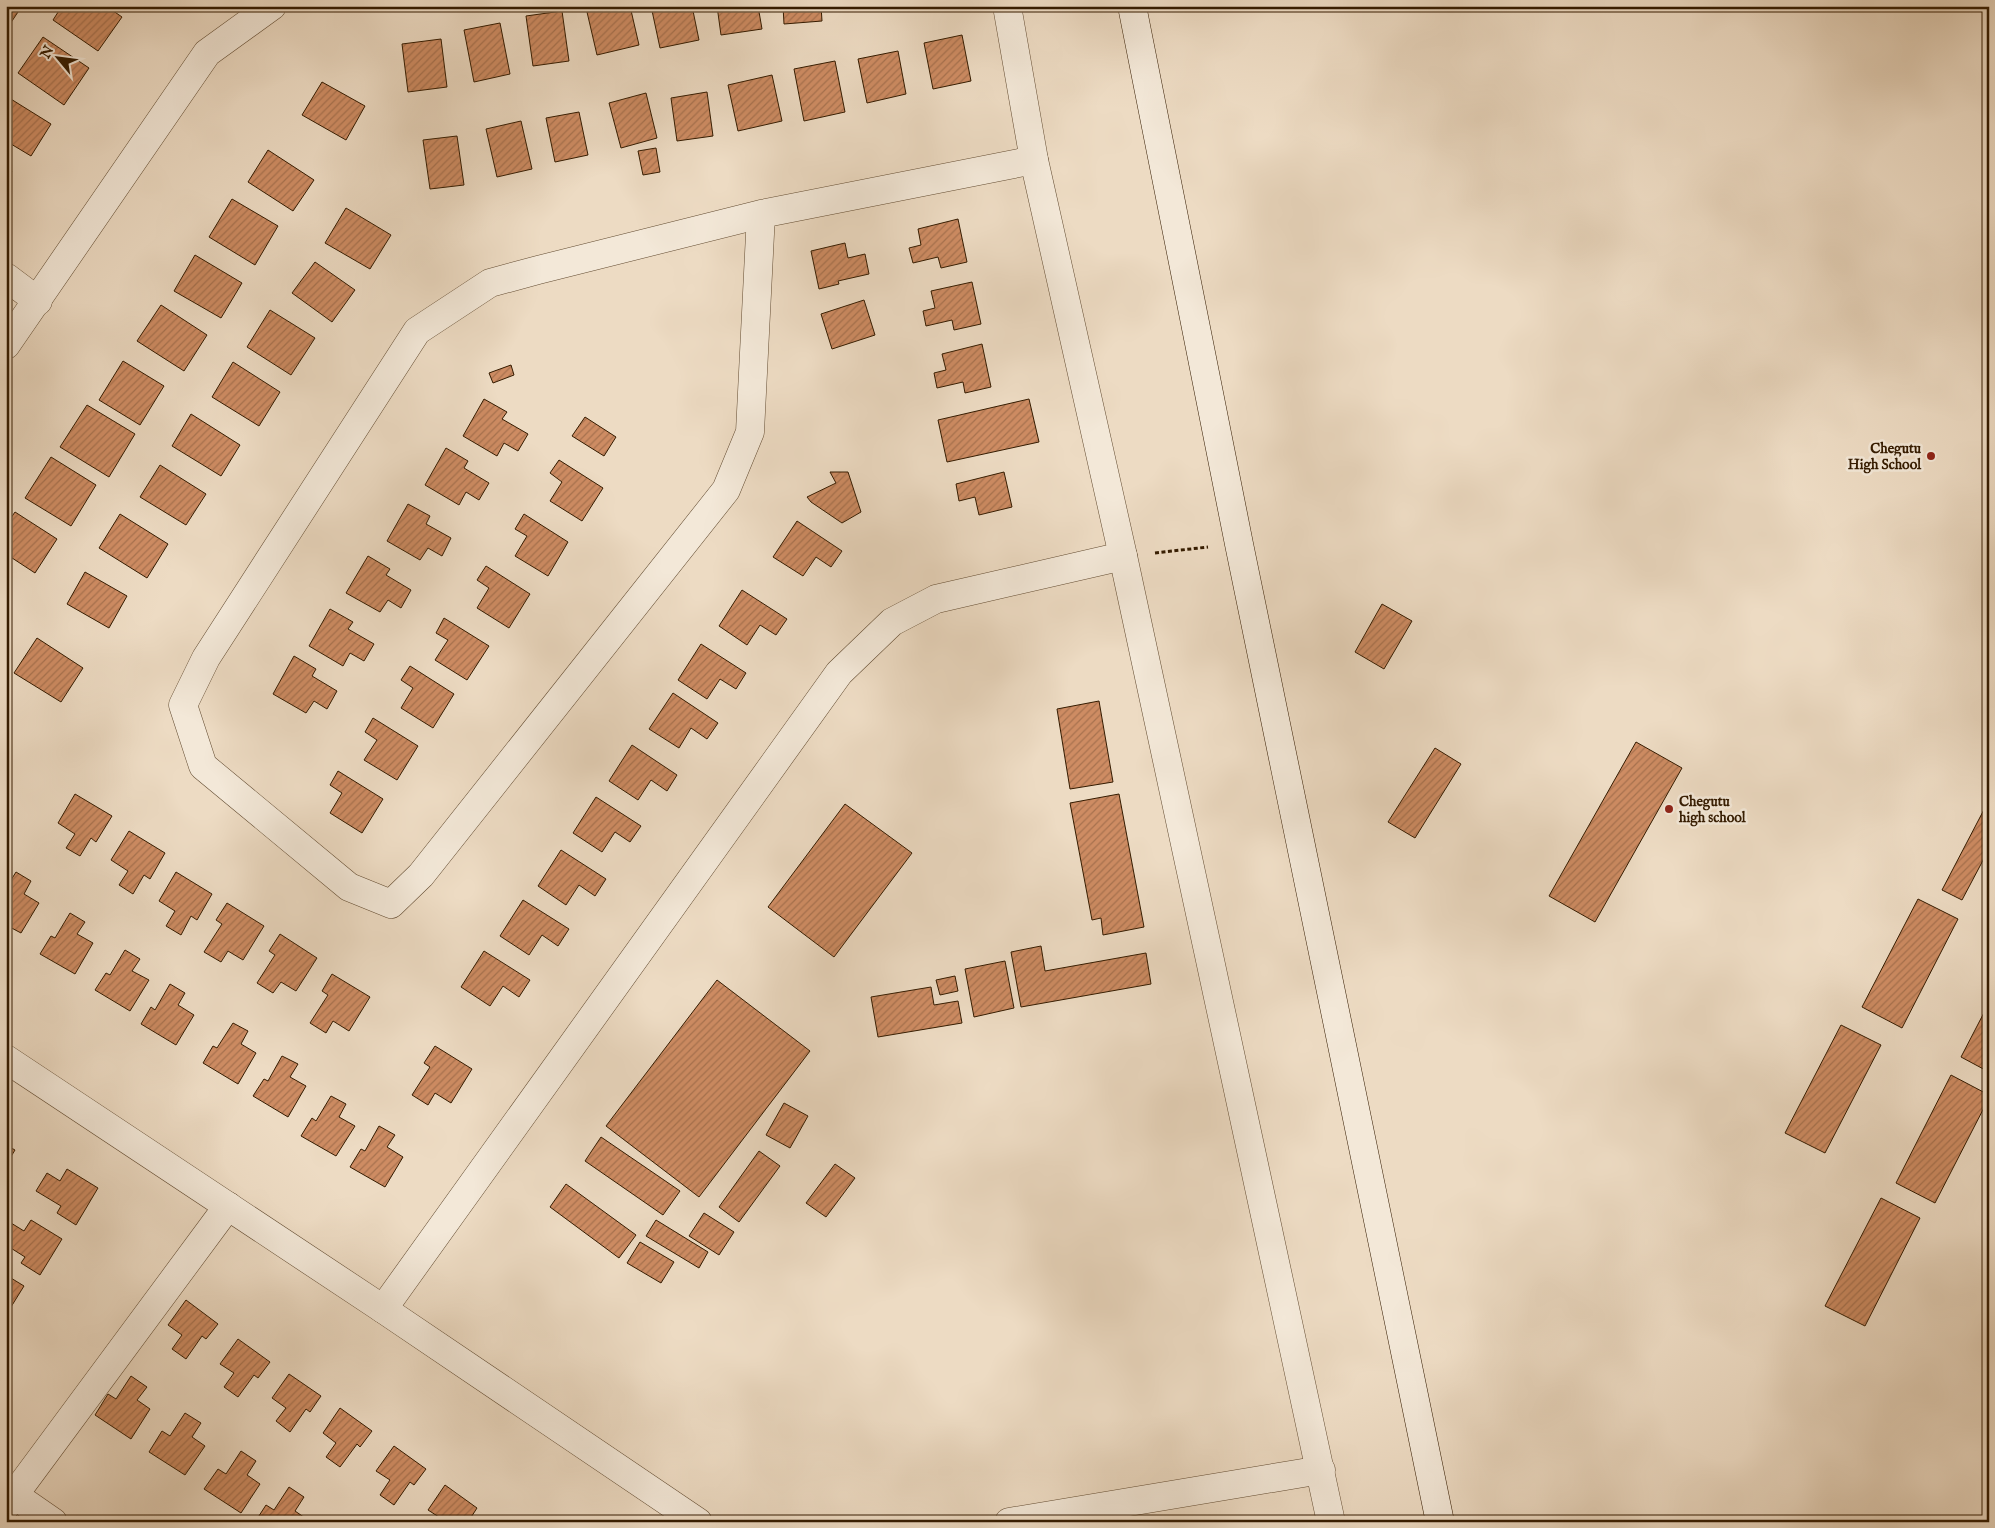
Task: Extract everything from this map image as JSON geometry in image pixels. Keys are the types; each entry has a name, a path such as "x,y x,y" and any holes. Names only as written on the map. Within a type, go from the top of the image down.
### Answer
{"street":[{"path":"6,345 207,53 272,6"},
{"path":"1007,6 1034,160 1123,556 1331,1522"},
{"path":"1132,6 1239,544 1440,1522"},
{"path":"761,214 750,432 726,490 420,875 390,904 350,888 203,766 183,705 206,658 416,330 490,283 761,214 1034,160"},
{"path":"6,277 38,301"},
{"path":"382,1309 839,674 892,622 936,599 1123,556"},
{"path":"6,1059 698,1522"},
{"path":"52,1522 10,1501 228,1206"},
{"path":"1009,1522 1321,1470"}],"path":[{"path":"1123,556 1239,544"}],"building":[{"path":"6,6 18,12 6,30"},
{"path":"62,6 106,6 122,17 98,51 53,20"},
{"path":"608,6 630,6 639,45 597,55 587,12"},
{"path":"651,6 692,6 699,40 660,48"},
{"path":"717,6 758,6 762,29 721,35"},
{"path":"783,6 821,6 822,21 784,24"},
{"path":"562,11 569,61 533,66 526,16"},
{"path":"500,23 510,74 474,82 464,30"},
{"path":"962,35 971,81 933,89 924,43"},
{"path":"43,37 89,68 64,105 18,73"},
{"path":"441,39 447,87 408,92 402,44"},
{"path":"898,51 906,94 867,103 858,59"},
{"path":"835,61 845,112 804,121 794,69"},
{"path":"772,75 782,121 738,131 728,85"},
{"path":"322,82 365,106 346,140 302,115"},
{"path":"707,92 713,136 677,141 671,98"},
{"path":"646,93 657,138 621,148 609,103"},
{"path":"6,96 51,124 31,156 6,141"},
{"path":"579,112 588,155 555,162 546,118"},
{"path":"521,121 532,169 497,177 486,129"},
{"path":"457,136 464,185 430,189 423,140"},
{"path":"656,148 660,172 643,175 638,151"},
{"path":"268,150 314,180 293,211 248,182"},
{"path":"6,167 12,171 6,179"},
{"path":"232,199 278,226 255,265 209,237"},
{"path":"346,208 391,235 370,269 325,243"},
{"path":"958,219 967,262 941,268 938,257 913,263 909,248 921,245 918,229"},
{"path":"845,243 848,258 865,254 869,274 838,281 839,284 819,289 811,251"},
{"path":"195,255 242,283 221,318 174,291"},
{"path":"315,262 355,290 332,322 292,293"},
{"path":"972,282 981,324 954,330 952,320 926,326 923,311 935,308 931,291"},
{"path":"864,300 875,335 832,349 821,314"},
{"path":"161,305 207,335 184,371 137,341"},
{"path":"270,310 315,338 291,375 247,347"},
{"path":"982,344 991,387 965,393 963,382 937,388 934,373 946,370 942,354"},
{"path":"123,361 164,386 140,425 99,400"},
{"path":"233,362 280,392 259,426 212,397"},
{"path":"511,365 514,375 493,383 489,373"},
{"path":"484,399 507,412 502,419 528,434 518,451 504,443 497,456 463,436"},
{"path":"1029,399 1039,442 947,462 938,420"},
{"path":"87,405 135,434 109,477 60,447"},
{"path":"191,414 240,445 221,476 172,446"},
{"path":"585,417 616,437 604,456 572,436"},
{"path":"446,448 468,461 464,468 489,483 479,500 466,492 459,505 425,485"},
{"path":"51,457 96,485 71,526 25,498"},
{"path":"559,460 603,488 582,521 550,501 562,482 550,473"},
{"path":"160,465 206,494 186,525 140,497"},
{"path":"830,472 848,472 861,512 842,523 811,502 807,497 836,483"},
{"path":"1004,472 1012,507 979,515 975,497 959,501 956,484"},
{"path":"408,504 430,516 426,524 451,538 442,556 428,548 420,560 387,541"},
{"path":"15,512 57,539 35,573 6,554 6,525"},
{"path":"120,514 168,544 147,578 99,548"},
{"path":"524,514 568,542 548,576 515,556 527,536 515,529"},
{"path":"797,521 842,551 831,567 816,557 803,576 773,557"},
{"path":"368,556 390,569 386,575 411,590 401,608 388,600 380,612 346,593"},
{"path":"486,566 530,594 509,628 477,608 489,588 477,580"},
{"path":"85,572 127,596 109,628 67,604"},
{"path":"742,590 787,619 776,635 760,625 747,645 719,626"},
{"path":"1382,604 1412,621 1384,669 1355,652"},
{"path":"330,609 353,622 348,629 374,644 364,661 350,653 343,666 309,646"},
{"path":"444,618 489,646 467,680 435,660 448,640 436,633"},
{"path":"37,638 83,668 61,702 14,673"},
{"path":"701,644 746,673 736,689 720,679 707,699 678,680"},
{"path":"294,656 316,669 312,676 337,691 327,709 314,701 306,713 273,694"},
{"path":"410,666 454,694 433,728 401,708 413,688 401,680"},
{"path":"673,693 718,723 707,739 691,728 679,748 649,729"},
{"path":"1099,701 1113,782 1070,789 1057,709"},
{"path":"373,718 418,746 397,780 364,760 377,740 365,732"},
{"path":"1636,742 1682,768 1595,922 1549,896"},
{"path":"632,745 677,775 667,791 651,780 638,800 609,781"},
{"path":"1435,748 1461,764 1415,838 1388,822"},
{"path":"338,771 383,799 362,833 330,813 342,793 330,785"},
{"path":"75,794 112,816 96,842 91,838 80,856 66,848 75,834 58,823"},
{"path":"1119,794 1144,927 1103,935 1101,918 1092,920 1070,803"},
{"path":"596,797 641,826 630,842 615,832 602,852 573,833"},
{"path":"1989,800 1989,849 1962,900 1942,890"},
{"path":"845,804 912,853 834,957 768,907"},
{"path":"129,831 165,853 150,879 144,875 133,894 119,885 128,871 111,860"},
{"path":"561,850 606,879 595,896 579,885 566,905 538,886"},
{"path":"16,872 31,881 24,894 39,903 21,933 6,925 6,888"},
{"path":"176,872 212,894 197,920 191,916 181,935 166,926 175,911 159,901"},
{"path":"1918,899 1958,919 1902,1028 1862,1007"},
{"path":"523,900 569,929 558,946 542,935 529,955 500,936"},
{"path":"227,903 264,926 243,960 228,951 221,962 204,952 222,924 216,920"},
{"path":"70,913 85,922 77,934 93,943 75,974 40,954 51,936 55,938"},
{"path":"280,934 317,958 296,991 281,982 273,993 257,983 275,955 269,951"},
{"path":"1041,946 1045,971 1146,953 1151,984 1021,1007 1011,952"},
{"path":"125,950 140,959 132,971 149,980 130,1011 95,990 106,973 110,975"},
{"path":"484,951 530,980 519,997 503,986 490,1006 461,987"},
{"path":"1005,961 1014,1008 974,1017 965,969"},
{"path":"332,974 370,997 349,1031 333,1021 326,1033 310,1023 328,995 322,991"},
{"path":"955,976 958,991 940,995 936,980"},
{"path":"717,980 810,1051 699,1197 606,1126"},
{"path":"170,984 185,993 178,1005 194,1015 176,1045 141,1024 151,1007 155,1010"},
{"path":"931,987 934,1005 958,1001 962,1023 878,1037 871,997"},
{"path":"1989,1003 1989,1072 1961,1057"},
{"path":"233,1023 248,1031 241,1044 256,1053 238,1084 203,1063 213,1046 217,1048"},
{"path":"1841,1025 1881,1045 1825,1153 1785,1133"},
{"path":"435,1046 472,1069 451,1103 435,1093 428,1105 412,1095 430,1067 424,1063"},
{"path":"282,1056 298,1064 290,1077 306,1086 288,1117 253,1096 264,1079 268,1081"},
{"path":"1951,1075 1989,1095 1989,1098 1935,1203 1896,1183"},
{"path":"331,1096 346,1104 339,1117 355,1126 336,1156 301,1136 312,1118 316,1121"},
{"path":"784,1103 808,1116 790,1148 766,1135"},
{"path":"6,1122 11,1126 6,1134"},
{"path":"379,1126 395,1135 387,1147 403,1157 385,1187 350,1167 361,1149 365,1151"},
{"path":"601,1137 680,1191 663,1215 585,1161"},
{"path":"6,1145 15,1150 7,1163 6,1162"},
{"path":"759,1151 780,1166 739,1222 719,1207"},
{"path":"835,1164 855,1178 826,1217 806,1203"},
{"path":"67,1169 98,1188 76,1225 57,1213 61,1206 36,1191 47,1173 60,1181"},
{"path":"566,1184 636,1235 619,1258 550,1207"},
{"path":"1881,1198 1920,1218 1865,1326 1825,1306"},
{"path":"704,1213 734,1232 719,1255 689,1236"},
{"path":"31,1220 62,1239 40,1275 21,1263 25,1257 6,1245 6,1232 11,1223 24,1231"},
{"path":"656,1220 708,1252 699,1268 646,1236"},
{"path":"640,1242 674,1262 661,1283 627,1263"},
{"path":"6,1275 24,1286 6,1315"},
{"path":"186,1300 218,1324 206,1339 202,1336 186,1359 172,1349 182,1335 168,1325"},
{"path":"238,1339 270,1362 258,1378 254,1375 238,1397 224,1387 234,1373 220,1364"},
{"path":"289,1374 321,1396 310,1412 306,1409 290,1432 276,1421 286,1408 272,1398"},
{"path":"131,1376 147,1387 137,1400 150,1409 131,1439 95,1415 108,1394 116,1399"},
{"path":"340,1408 372,1431 360,1447 357,1444 340,1467 326,1457 336,1443 323,1433"},
{"path":"185,1413 201,1423 192,1437 205,1446 185,1475 149,1452 162,1431 170,1436"},
{"path":"394,1446 426,1469 414,1485 410,1482 394,1505 380,1495 390,1480 376,1471"},
{"path":"241,1451 256,1461 247,1475 260,1484 241,1513 204,1489 218,1469 226,1474"},
{"path":"445,1485 477,1508 468,1522 440,1522 442,1519 428,1510"},
{"path":"289,1487 304,1497 295,1511 308,1520 307,1522 255,1522 266,1505 274,1510"}],"place":[{"name":"Chegutu High School","path":"1931,456"},
{"name":"Chegutu high school","path":"1669,809"}]}
